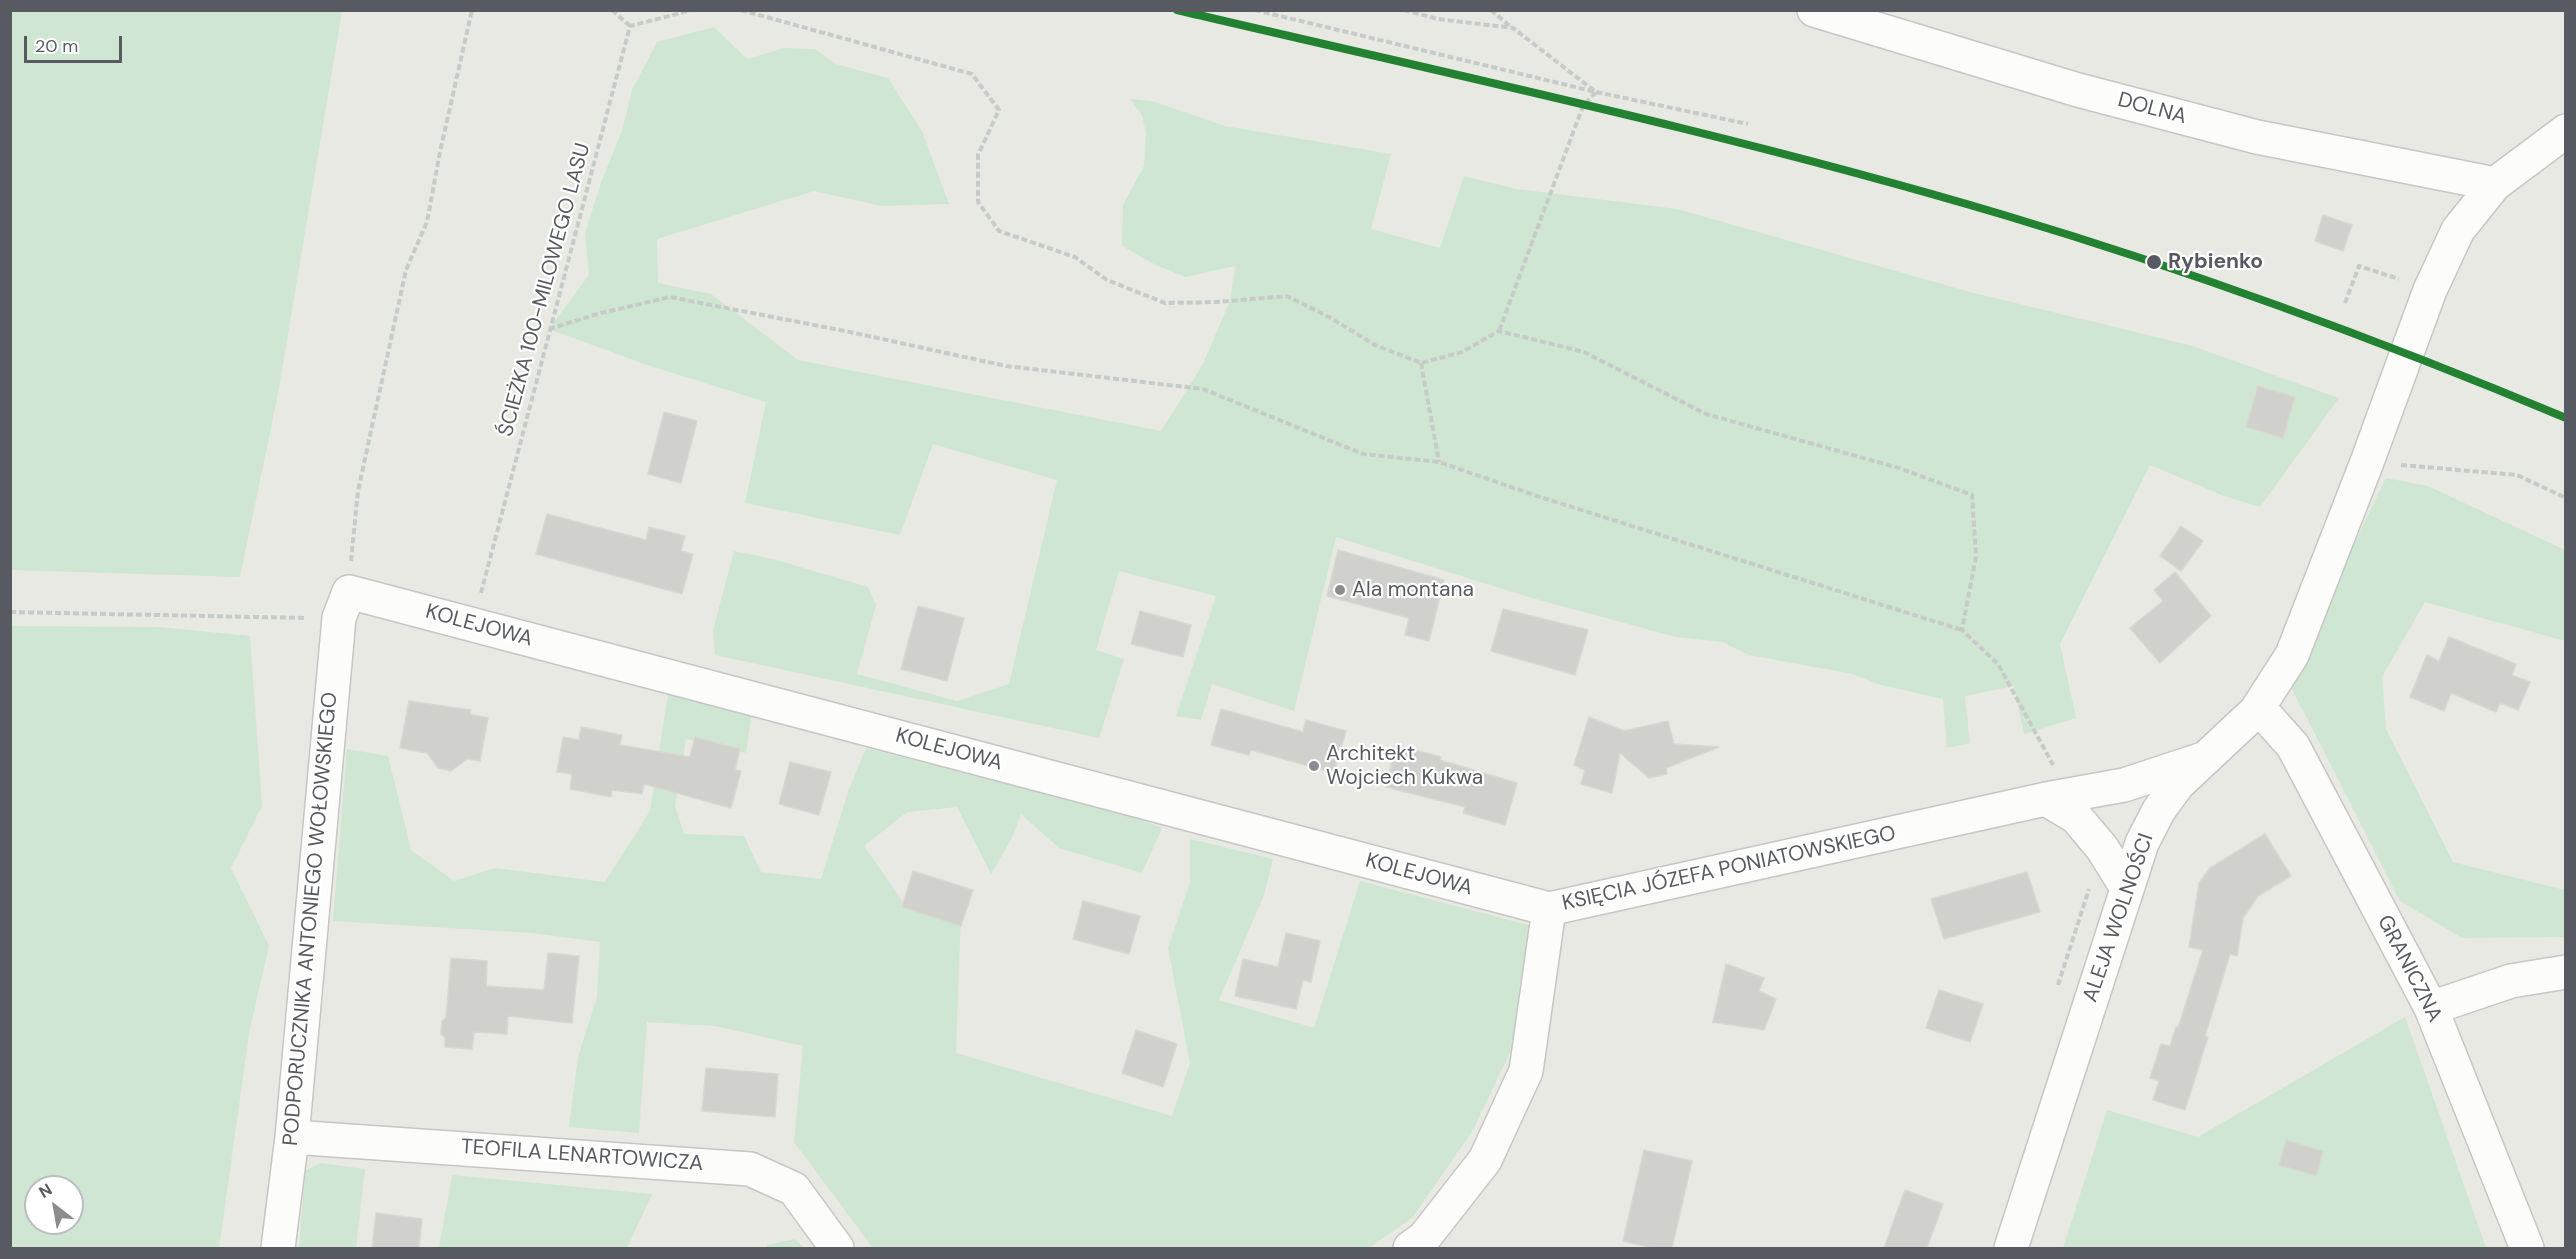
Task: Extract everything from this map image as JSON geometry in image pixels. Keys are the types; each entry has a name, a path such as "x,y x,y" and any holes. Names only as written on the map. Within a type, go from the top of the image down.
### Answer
{"street":[{"name":"DOLNA","path":"1814,10 2078,90 2246,134 2495,184"},
{"name":"ALEJA WOLNOŚCI","path":"2012,1248 2142,843 2159,810 2178,784 2256,711 2292,655 2367,462 2430,290 2458,230 2495,184 2565,131"},
{"name":"KOLEJOWA","path":"344,605 473,625 1549,909"},
{"name":"PODPORUCZNIKA ANTONIEGO WOŁOWSKIEGO","path":"278,1248 292,1137 344,605"},
{"name":"GRANICZNA","path":"2256,711 2268,718 2293,746 2431,1008 2527,1248"},
{"name":"KSIĘCIA JÓZEFA PONIATOWSKIEGO","path":"1410,1248 1424,1238 1485,1160 1526,1071 1549,909 2150,778 2206,758"},
{"path":"2058,797 2102,848 2127,888"},
{"path":"2431,1008 2511,981 2565,972"},
{"name":"TEOFILA LENARTOWICZA","path":"292,1137 750,1169 794,1190 837,1248"}],"path":[{"path":"10,612 344,605 358,491 406,270 427,222 440,152 472,10"},
{"path":"612,10 630,26 692,10"},
{"path":"741,10 972,74 999,110 978,155 978,202 999,231 1075,257 1107,280 1165,303 1217,302 1287,296 1375,345 1421,363 1462,352 1499,331 1583,106 1596,92"},
{"path":"1256,10 1596,92 1748,124"},
{"path":"1404,10 1438,19 1513,28"},
{"path":"1491,10 1596,92"},
{"name":"ŚCIEŻKA 100-MILOWEGO LASU","path":"473,625 630,26"},
{"path":"2345,303 2359,266 2402,280"},
{"path":"549,330 601,313 670,297 1006,366 1203,389 1363,454 1439,462 1540,497 1962,630 1998,664 2058,797"},
{"path":"1499,331 1584,352 1706,414 1899,468 1972,495 1976,556 1962,630"},
{"path":"1421,363 1439,462"},
{"path":"2367,462 2517,475 2565,498"}],"green space":[{"path":"11,10 342,11 277,399 240,577 11,570"},
{"path":"714,27 747,59 785,48 815,49 836,64 888,78 922,131 949,204 882,206 814,191 657,239 658,283 711,294 798,360 1161,431 1202,366 1230,301 1235,266 1185,277 1156,265 1122,246 1123,205 1144,166 1146,133 1142,115 1130,99 1152,101 1225,126 1391,154 1371,229 1440,248 1464,176 1517,189 1677,209 1970,292 2189,345 2339,398 2260,507 2224,496 2150,465 2060,644 2076,718 2024,734 2014,686 1965,696 1970,743 1947,748 1943,699 1877,684 1853,674 1749,655 1722,642 1676,637 1532,598 1336,537 1294,711 1212,684 1201,720 1176,716 1216,596 1119,571 1096,650 1124,659 1099,738 715,655 713,630 734,551 773,559 868,587 876,605 857,674 957,701 1009,684 1057,480 933,444 900,535 745,503 766,402 644,364 549,329 589,275 585,233 602,180 622,131 632,90 657,42"},
{"path":"2386,478 2428,486 2565,550 2565,641 2425,602 2382,677 2386,729 2453,862 2565,890 2565,937 2462,938 2400,901 2288,681"},
{"path":"11,626 159,627 250,636 262,806 231,868 269,946 250,1028 219,1248 11,1248"},
{"path":"669,687 752,712 746,753 686,739 675,806 684,834 744,836 761,872 821,879 848,792 866,748 1125,814 1162,828 1142,873 1059,848 1021,814 1012,838 991,874 957,807 907,812 864,846 905,905 961,913 956,1053 1172,1116 1190,1063 1168,948 1190,882 1190,839 1273,859 1264,895 1219,1000 1314,1028 1360,881 1532,926 1519,1033 1473,1130 1413,1217 1369,1248 873,1248 794,1142 803,1046 715,1026 647,1022 639,1133 569,1127 578,1057 597,997 600,942 532,933 333,921 347,749 388,756 411,850 454,881 495,868 605,882 650,811"},
{"path":"2405,1017 2486,1248 2063,1248 2107,1110 2198,1137"},
{"path":"320,1163 365,1169 356,1248 299,1248 305,1171"},
{"path":"452,1175 652,1194 627,1248 439,1248"},
{"path":"794,1239 805,1248 767,1248 767,1245"}],"building":[{"path":"2323,215 2352,225 2343,251 2315,241"},
{"path":"2258,386 2295,397 2283,438 2246,427"},
{"path":"664,412 697,421 681,483 648,474"},
{"path":"547,514 646,540 649,527 685,536 681,551 693,554 682,594 536,554"},
{"path":"2181,526 2203,541 2181,571 2160,556"},
{"path":"1338,550 1444,580 1429,641 1405,635 1409,618 1327,596"},
{"path":"2175,572 2211,616 2160,663 2130,628 2163,601 2154,590"},
{"path":"918,606 964,618 947,681 901,669"},
{"path":"1503,609 1588,630 1575,675 1491,651"},
{"path":"1140,611 1191,625 1183,657 1131,644"},
{"path":"2449,637 2516,664 2512,675 2530,682 2518,710 2500,703 2496,712 2451,693 2444,711 2410,697 2427,655 2439,661"},
{"path":"409,701 471,710 470,714 488,718 480,761 467,759 451,771 438,768 427,753 400,748"},
{"path":"1221,709 1303,732 1306,720 1346,731 1334,773 1251,750 1249,755 1211,745"},
{"path":"1589,717 1624,731 1668,721 1674,744 1719,747 1666,768 1667,774 1649,778 1620,753 1612,793 1581,784 1585,770 1574,765"},
{"path":"581,727 622,735 620,745 690,757 695,737 740,749 735,770 741,771 731,808 644,784 642,794 612,790 611,797 570,789 572,774 557,772 563,737 579,740"},
{"path":"1396,745 1441,757 1440,760 1517,783 1505,825 1463,813 1465,807 1386,787"},
{"path":"790,762 831,772 819,815 779,804"},
{"path":"2265,834 2291,876 2258,896 2243,918 2237,956 2230,954 2205,1036 2208,1037 2185,1110 2153,1100 2159,1081 2150,1078 2161,1044 2170,1046 2203,950 2189,947 2199,883 2210,868"},
{"path":"913,871 973,890 961,926 902,907"},
{"path":"2027,872 2040,912 1944,939 1931,899"},
{"path":"1083,901 1140,916 1129,954 1073,939"},
{"path":"1286,933 1320,941 1311,982 1303,980 1296,1009 1235,996 1243,959 1278,967"},
{"path":"548,953 579,956 572,1023 508,1016 507,1034 474,1032 472,1049 445,1047 445,1038 441,1034 442,1021 446,1018 451,958 487,961 486,986 544,990"},
{"path":"1726,964 1764,978 1759,991 1776,999 1764,1030 1713,1022"},
{"path":"1939,990 1983,1004 1970,1042 1926,1028"},
{"path":"1136,1030 1177,1044 1163,1087 1122,1073"},
{"path":"706,1068 778,1074 775,1117 702,1111"},
{"path":"2286,1140 2323,1151 2316,1176 2279,1165"},
{"path":"1644,1150 1692,1161 1672,1248 1653,1248 1623,1241"},
{"path":"1905,1190 1943,1204 1927,1248 1884,1248"},
{"path":"376,1213 422,1219 419,1248 372,1248"}],"transit line":[{"path":"1177,10 1696,132 2004,215 2147,260 2288,309 2566,418"}],"place":[{"name":"Rybienko","path":"2154,262"},
{"name":"Ala montana","path":"1340,590"},
{"name":"Architekt Wojciech Kukwa","path":"1314,766"}]}
